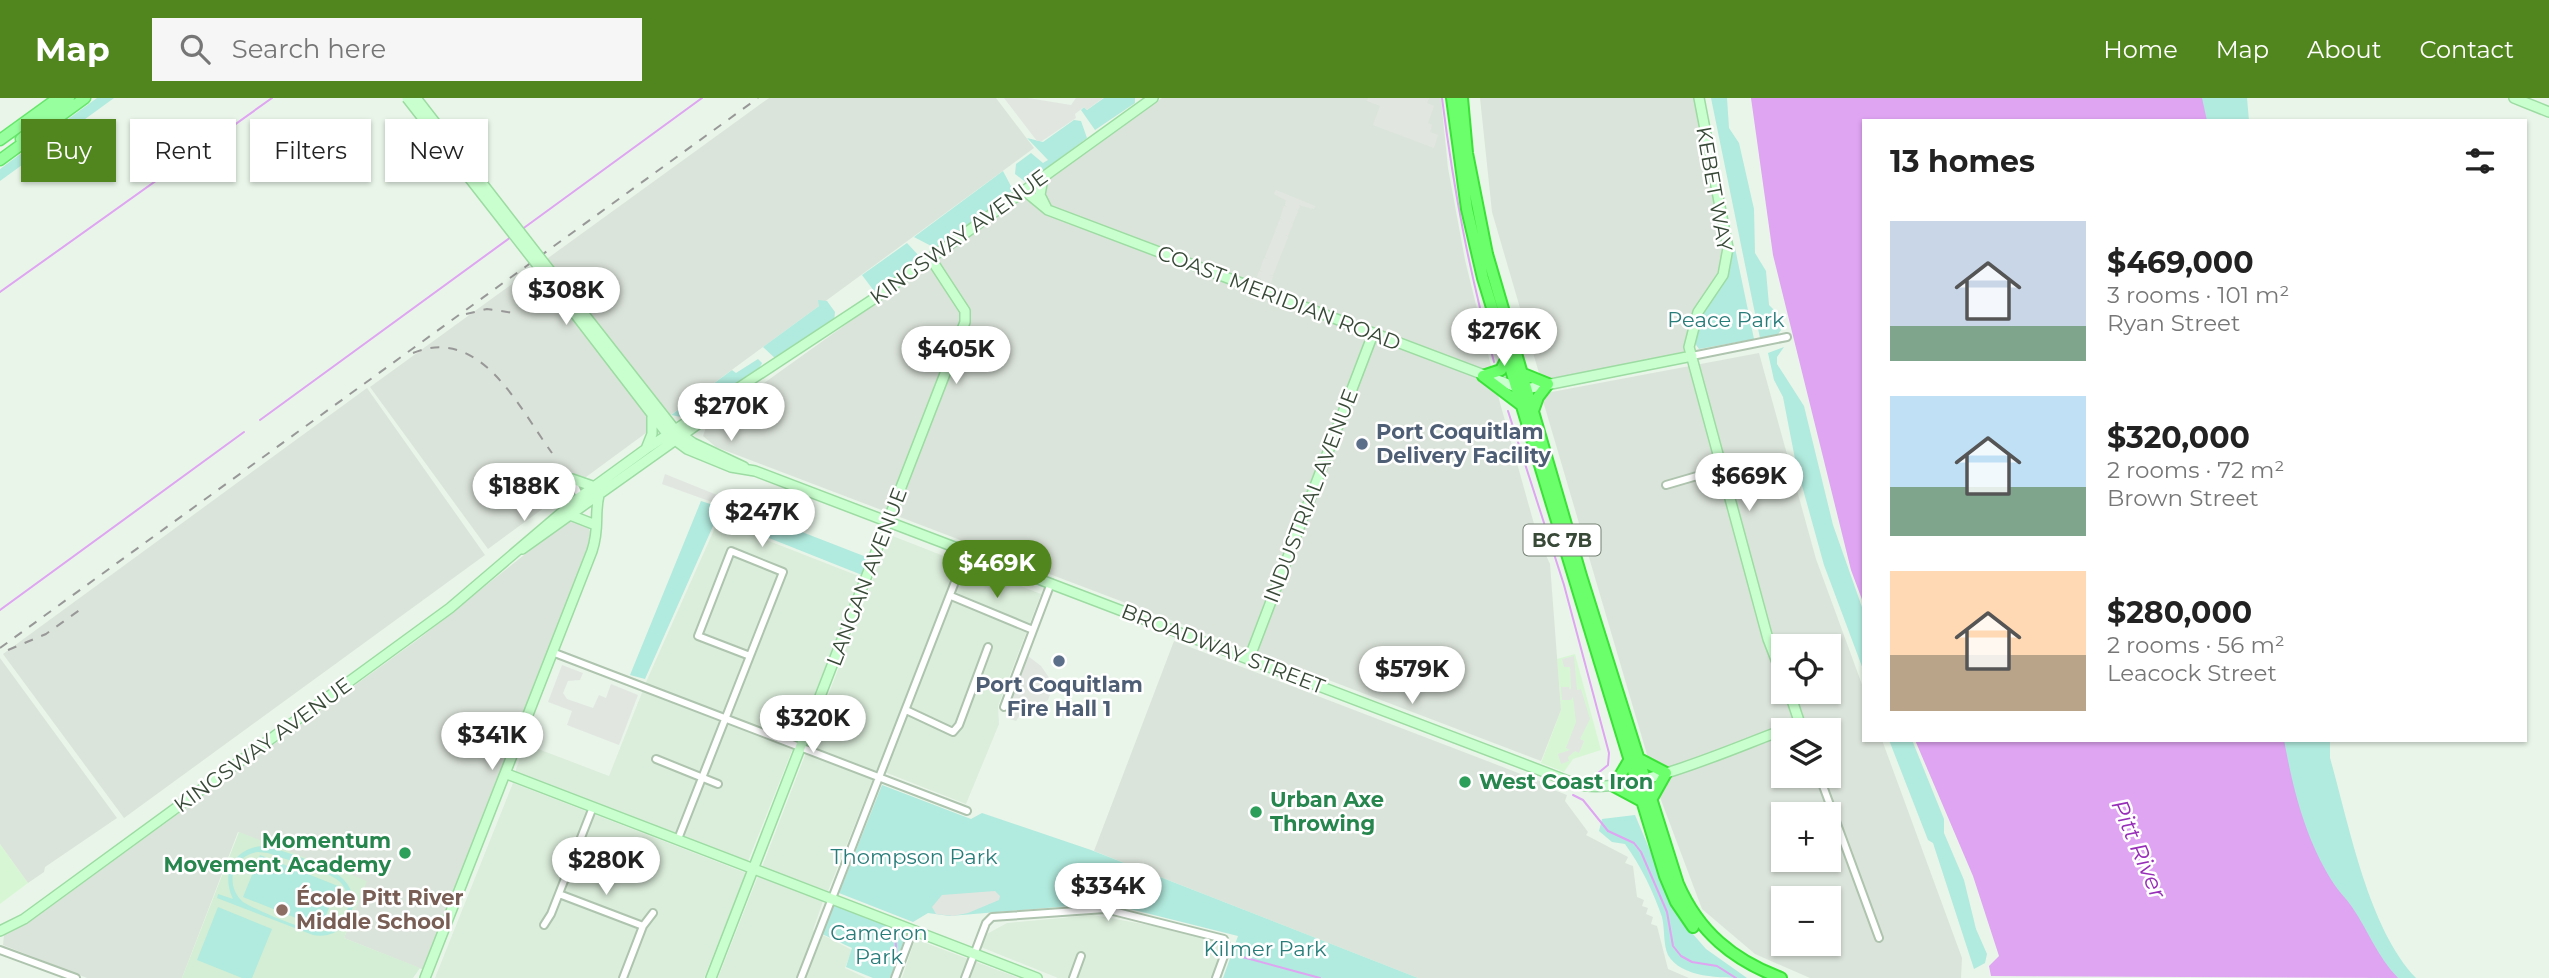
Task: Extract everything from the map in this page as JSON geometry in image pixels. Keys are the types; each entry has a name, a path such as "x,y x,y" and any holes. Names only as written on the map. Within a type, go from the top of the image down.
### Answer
{"highway":[{"name":"BC 7B","path":"1452,98 1467,209 1507,358 1533,412 1635,760"},
{"name":"BC 7B","path":"1462,98 1476,208 1521,373 1520,404 1641,779 1665,876 1684,915 1723,956 1762,978"},
{"path":"1483,376 1501,370 1507,358"},
{"path":"1521,373 1548,384 1533,412"},
{"path":"1483,376 1520,404"},
{"path":"1635,760 1666,773 1647,800 1614,786 1635,760"},
{"name":"BC 7B","path":"1647,800 1673,871 1692,913 1728,951 1782,978"}],"main road":[{"path":"1,160 33,126 69,98"},
{"path":"1,160 85,98"},
{"path":"407,98 675,435"},
{"path":"416,98 652,417 675,435"},
{"name":"KINGSWAY AVENUE","path":"597,491 646,449 696,421 931,259 1153,98"},
{"name":"KEBET WAY","path":"1699,98 1728,248 1723,275 1694,321 1689,339 1721,469 1771,647"},
{"path":"2514,98 2549,112"},
{"path":"0,140 54,100"},
{"path":"1043,178 1040,195 1048,210"},
{"name":"COAST MERIDIAN ROAD","path":"1025,191 1048,210 1483,376 1521,388"},
{"name":"LANGAN AVENUE","path":"711,978 965,322 965,311 931,259"},
{"name":"INDUSTRIAL AVENUE","path":"1249,659 1373,334"},
{"path":"1521,388 1692,356"},
{"path":"646,449 652,434 652,417"},
{"path":"664,418 696,421 700,446"},
{"name":"KINGSWAY AVENUE","path":"520,550 530,537 662,449 675,435"},
{"name":"BROADWAY STREET","path":"675,435 687,449 731,467 745,468"},
{"name":"BROADWAY STREET","path":"675,435 745,468 1589,788 1614,786 1666,773 1771,735"},
{"path":"662,449 687,449"},
{"path":"425,978 507,774 596,537 597,491 572,479"},
{"path":"582,501 596,537"},
{"name":"KINGSWAY AVENUE","path":"0,930 24,919 375,664 520,550 570,515 582,501"},
{"path":"570,515 593,524"},
{"path":"507,774 1037,978"}],"street":[{"path":"1692,356 1787,337"},
{"path":"1666,485 1721,469"},
{"path":"572,479 582,501"},
{"path":"678,839 725,717 750,656 783,572 731,551 698,636 750,656"},
{"path":"801,978 967,551"},
{"path":"1004,707 1051,583"},
{"path":"951,596 1033,630"},
{"path":"906,710 953,732 959,725 988,647"},
{"path":"552,652 967,811"},
{"path":"656,759 718,784"},
{"path":"1824,788 1880,937"},
{"path":"544,925 593,807"},
{"path":"559,894 643,926"},
{"path":"965,978 989,920 996,916 1105,909 1226,942 1216,978"},
{"path":"624,978 643,926 653,914"},
{"path":"895,978 913,930"},
{"path":"2,949 76,978"},
{"path":"1073,978 1081,956"}],"shaded area":[{"path":"769,98 996,98 1034,148 488,549 370,387"},
{"path":"1004,98 1028,98 1071,105 1076,98 1103,98 1087,110 1084,107 1075,114 1076,118 1042,141 1037,141"},
{"path":"1162,98 1441,98 1448,168 1465,260 1500,403 1538,538 1550,564 1561,710 1541,761 716,447 703,436 707,424"},
{"path":"1368,98 1429,98 1427,103 1434,106 1428,123 1432,125 1430,132 1438,135 1434,148 1373,125 1380,106 1367,101"},
{"path":"1480,98 1694,98 1723,253 1716,280 1690,318 1684,353 1541,380 1492,212"},
{"path":"1276,190 1315,206 1314,209 1298,205 1298,210 1295,209 1298,211 1293,223 1290,222 1293,224 1288,236 1285,235 1288,237 1273,275 1270,275 1273,276 1271,283 1267,281 1264,287 1259,285 1261,279 1257,277 1259,271 1263,272 1260,270 1264,258 1268,259 1265,257 1275,232 1278,233 1275,231 1280,219 1283,220 1280,218 1284,206 1288,207 1285,205 1286,201 1289,202 1274,194"},
{"path":"1759,353 1816,559 1862,685 1862,742 1883,742 1962,958 1961,978 1810,978 1755,954 1702,909 1658,792 1541,394"},
{"path":"367,388 485,555 124,818 3,654"},
{"path":"665,474 727,499 731,509 662,484"},
{"path":"574,519 589,527 591,537 587,552 424,970 344,938 366,882 238,832 182,978 87,978 3,945 4,935 35,918 420,638 563,524"},
{"path":"718,521 861,577 748,861 515,772 525,744 609,776 647,680"},
{"path":"890,535 1041,594 998,706 999,724 966,804 877,769 828,891 762,867"},
{"path":"1174,641 1555,787 1554,790 1567,795 1565,801 1588,832 1586,835 1628,857 1625,863 1633,866 1637,897 1644,900 1642,906 1648,908 1646,914 1653,917 1651,924 1657,926 1668,969 1689,978 1418,978 1094,851"},
{"path":"1575,654 1601,750 1573,759 1564,772 1541,763 1561,710 1557,659"},
{"path":"1028,656 1041,666 1050,679 1052,690 1048,700 1020,715 1016,721 1007,718 1007,711"},
{"path":"1574,656 1577,690 1581,689 1590,719 1580,739 1584,741 1579,753 1575,751 1568,757 1569,761 1561,764 1558,754 1570,750 1566,748 1576,722 1573,697 1571,700 1562,700 1561,687 1571,688 1570,667 1564,667 1562,659"},
{"path":"0,658 117,818 45,867 44,872 28,883 0,844"},
{"path":"562,665 583,673 580,680 568,681 563,693 567,699 593,708 599,695 606,698 611,684 638,695 619,745 567,725 572,711 548,702"},
{"path":"513,783 746,873 704,978 435,978"},
{"name":"École Pitt River Middle School","path":"239,832 367,881 344,938 420,968 413,978 182,978"},
{"path":"0,844 28,883 0,904"},
{"path":"758,876 823,901 813,930 852,950 845,968 866,978 718,978"},
{"path":"995,891 1000,896 999,900 968,913 953,916 936,914 932,907 942,895"},
{"path":"1093,915 1181,931 1220,941 1224,948 1212,978 1058,978 981,947 985,935 1007,923"},
{"path":"915,939 1019,978 902,978"}],"green space":[{"path":"97,98 114,98 85,119 68,119"},
{"path":"1104,98 1135,98 1135,103 1095,130 1081,110 1084,107 1087,110"},
{"path":"1711,98 1727,98 1729,128 1739,143 1754,209 1755,253 1766,271 1769,305 1777,313 1773,320 1781,330 1776,337 1760,338"},
{"path":"2192,98 2247,98 2249,119 2196,119"},
{"path":"1074,120 1081,121 1087,138 1027,183 1015,174 1016,164 1031,153 1043,163 1048,160 1027,138 1043,142"},
{"path":"21,154 21,166 0,181 0,169"},
{"path":"1003,171 1013,190 937,249 914,237"},
{"path":"907,243 920,257 919,262 874,291 862,275"},
{"name":"Peace Park","path":"1735,248 1754,339 1699,349 1694,342 1699,321 1725,278 1731,249"},
{"path":"818,300 827,301 835,312 834,322 777,360 763,347 819,306"},
{"path":"1784,347 1777,357 1777,364 1804,406 1833,525 1862,607 1862,667 1824,565 1796,464 1783,397 1774,380 1768,353"},
{"path":"758,359 762,363 758,369 728,392 685,416 671,415 732,370 736,373"},
{"path":"701,501 732,511 735,506 869,558 862,575 754,532 754,525 727,515 717,517 645,679 630,675"},
{"path":"1890,742 1913,742 1944,819 1944,833 1964,880 1976,929 1987,954 1985,963 1974,969 1933,843 1928,840"},
{"path":"2269,742 2330,742 2330,758 2362,874 2385,932 2399,957 2416,978 2368,978"},
{"name":"Thompson Park","path":"882,785 971,819 982,813 1091,850 1418,978 1223,978 1238,936 1106,903 950,916 928,913 913,922 839,893"},
{"path":"1635,815 1678,917 1706,949 1747,978 1714,977 1692,972 1674,963 1668,955 1662,917 1641,870 1625,844 1612,842 1599,831 1602,819"},
{"path":"266,846 295,855 342,878 353,898 353,908 343,926 325,936 313,935 217,898 218,894 233,899 228,879 233,862 246,850","holes":["268,853 315,869 339,881 348,896 346,914 342,921 328,930 311,930 280,920 243,902 234,888 237,865 249,855"]},
{"path":"260,855 338,886 321,928 243,897"},
{"name":"Cameron Park","path":"834,904 907,932 890,978 873,978 846,967 852,948 822,934"},
{"path":"218,907 272,929 252,978 242,978 197,960"}],"water":[{"path":"1751,98 2202,98 2207,119 1862,119 1862,600 1851,570 1773,255"},
{"name":"Pitt River","path":"1916,742 2284,742 2296,795 2314,848 2332,881 2398,978 1991,976 1989,966 1999,956 1973,876"}],"waterway":[{"path":"0,292 272,98"},
{"path":"521,230 702,98"},
{"path":"1442,98 1463,231 1494,362"},
{"path":"260,420 511,237"},
{"path":"1508,411 1564,585 1609,753 1608,765 1592,778"},
{"path":"0,610 244,432"},
{"path":"1573,795 1583,800 1608,831 1634,843 1641,852 1667,912 1673,946 1681,956 1692,962 1717,966 1736,978"},
{"path":"895,931 897,964"},
{"path":"1239,956 1320,978"}],"railway":[{"path":"0,648 758,98"},
{"path":"466,314 487,309 514,313"},
{"path":"413,353 437,347 459,350 478,360 511,394 552,453"},
{"path":"8,650 46,634 81,609"}],"place":[{"name":"Port Coquitlam Delivery Facility","path":"1362,444"},
{"name":"Port Coquitlam Fire Hall 1","path":"1059,661"},
{"name":"West Coast Iron","path":"1465,782"},
{"name":"Urban Axe Throwing","path":"1256,812"},
{"name":"Momentum Movement Academy","path":"405,853"},
{"name":"École Pitt River Middle School","path":"282,910"}],"park label":[{"name":"Kilmer Park","path":"1265,949"}]}
